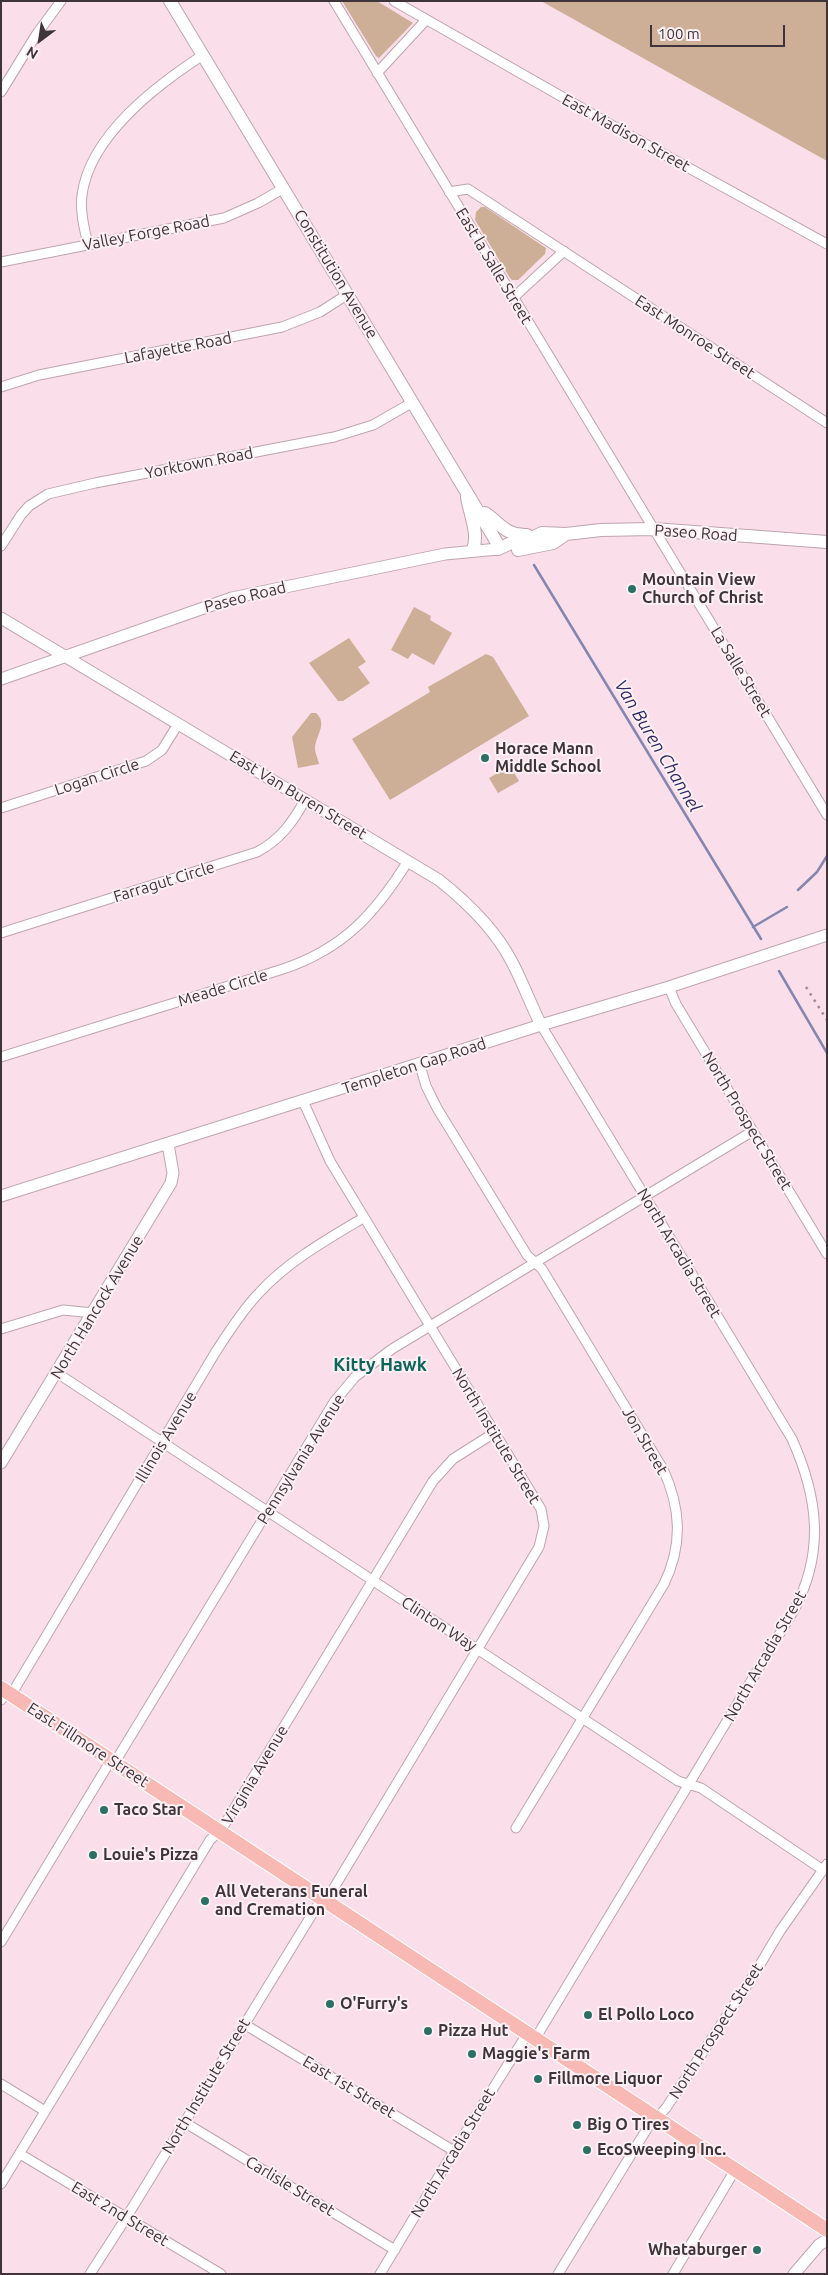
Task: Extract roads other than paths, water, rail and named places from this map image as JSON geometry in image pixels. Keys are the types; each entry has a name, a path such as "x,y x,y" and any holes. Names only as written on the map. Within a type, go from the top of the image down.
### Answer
{"main road":[{"name":"Constitution Avenue","path":"170,1 477,507 496,541 498,549"},
{"path":"466,490 474,527 476,542 474,550"},
{"path":"477,507 491,517 502,530 510,534 526,536 542,533"},
{"name":"Paseo Road","path":"498,549 511,542 527,540 542,533 566,534 601,530 654,529 827,542"},
{"name":"Paseo Road","path":"498,549 514,550 553,543 566,534"},
{"name":"East Fillmore Street","path":"5,1694 113,1761 827,2230"}],"street":[{"path":"1,92 36,34 61,1"},
{"name":"East la Salle Street","path":"334,1 654,529"},
{"name":"East Madison Street","path":"394,1 827,244"},
{"path":"377,73 426,20"},
{"path":"88,244 83,224 82,195 89,171 100,152 121,122 145,98 180,70 203,55"},
{"name":"Valley Forge Road","path":"1,262 224,218 258,203 284,188"},
{"name":"East Monroe Street","path":"449,192 468,188 827,423"},
{"path":"513,298 564,251"},
{"name":"Lafayette Road","path":"1,387 39,375 282,327 320,312 348,294"},
{"name":"Yorktown Road","path":"1,546 29,506 48,494 95,483 334,437 373,425 413,402"},
{"name":"La Salle Street","path":"654,529 827,815"},
{"name":"Paseo Road","path":"1,679 232,598 445,554 498,549"},
{"name":"East Van Buren Street","path":"1,618 408,861 459,895 484,922 512,963 541,1025"},
{"name":"Logan Circle","path":"1,808 146,761 162,750 178,724"},
{"name":"Farragut Circle","path":"1,933 257,852 270,846 283,832 305,800"},
{"name":"Meade Circle","path":"1,1057 283,970 318,956 363,922 386,896 408,861"},
{"name":"Templeton Gap Road","path":"1,1196 420,1065 541,1025 669,988 827,935"},
{"name":"North Prospect Street","path":"669,988 676,1004 827,1254"},
{"name":"North Arcadia Street","path":"380,2274 454,2151 531,2036 689,1784 801,1597 815,1540 814,1504 805,1470 792,1439 541,1025"},
{"name":"Jon Street","path":"420,1065 426,1086 437,1108 527,1255 542,1269 663,1469 674,1494 678,1518 676,1553 668,1574 584,1719 516,1828"},
{"name":"North Institute Street","path":"90,2274 478,1649 539,1547 543,1533 541,1509 363,1218 330,1161 303,1101"},
{"name":"Pennsylvania Avenue","path":"1,1942 269,1511 334,1402 344,1389 378,1358 753,1131"},
{"name":"North Hancock Avenue","path":"1,1463 171,1183 173,1173 168,1144"},
{"name":"Illinois Avenue","path":"5,1694 164,1442 215,1353 257,1294 296,1260 363,1218"},
{"path":"1,1329 63,1310 92,1313"},
{"name":"Clinton Way","path":"57,1373 678,1781 701,1788 825,1867"},
{"name":"Virginia Avenue","path":"1,2184 210,1840 219,1832 440,1471 453,1459 494,1433"},
{"name":"North Prospect Street","path":"558,2274 648,2128 680,2087 755,1973 780,1931 825,1867"},
{"name":"East 1st Street","path":"244,2024 454,2151"},
{"path":"1,2084 45,2111"},
{"name":"Carlisle Street","path":"184,2122 395,2250"},
{"name":"East 2nd Street","path":"20,2154 221,2274"},
{"path":"673,2274 736,2170"},
{"path":"794,2274 819,2245 827,2240"}],"waterway":[{"name":"Van Buren Channel","path":"534,565 761,939"},
{"path":"798,890 817,872 827,856"},
{"path":"753,927 787,907"},
{"name":"Van Buren Channel","path":"779,971 827,1053"}],"railway":[{"path":"806,987 827,1020"}],"place":[{"name":"Mountain View Church of Christ","path":"632,589"},
{"name":"Horace Mann Middle School","path":"485,758"},
{"name":"Taco Star","path":"104,1810"},
{"name":"Louie's Pizza","path":"93,1855"},
{"name":"All Veterans Funeral and Cremation","path":"205,1901"},
{"name":"O'Furry's","path":"330,2004"},
{"name":"El Pollo Loco","path":"588,2015"},
{"name":"Pizza Hut","path":"428,2031"},
{"name":"Maggie's Farm","path":"472,2054"},
{"name":"Fillmore Liquor","path":"538,2079"},
{"name":"Big O Tires","path":"577,2125"},
{"name":"EcoSweeping Inc.","path":"587,2150"},
{"name":"Whataburger","path":"757,2250"}],"district":[{"name":"Kitty Hawk","path":"380,1365"}]}
